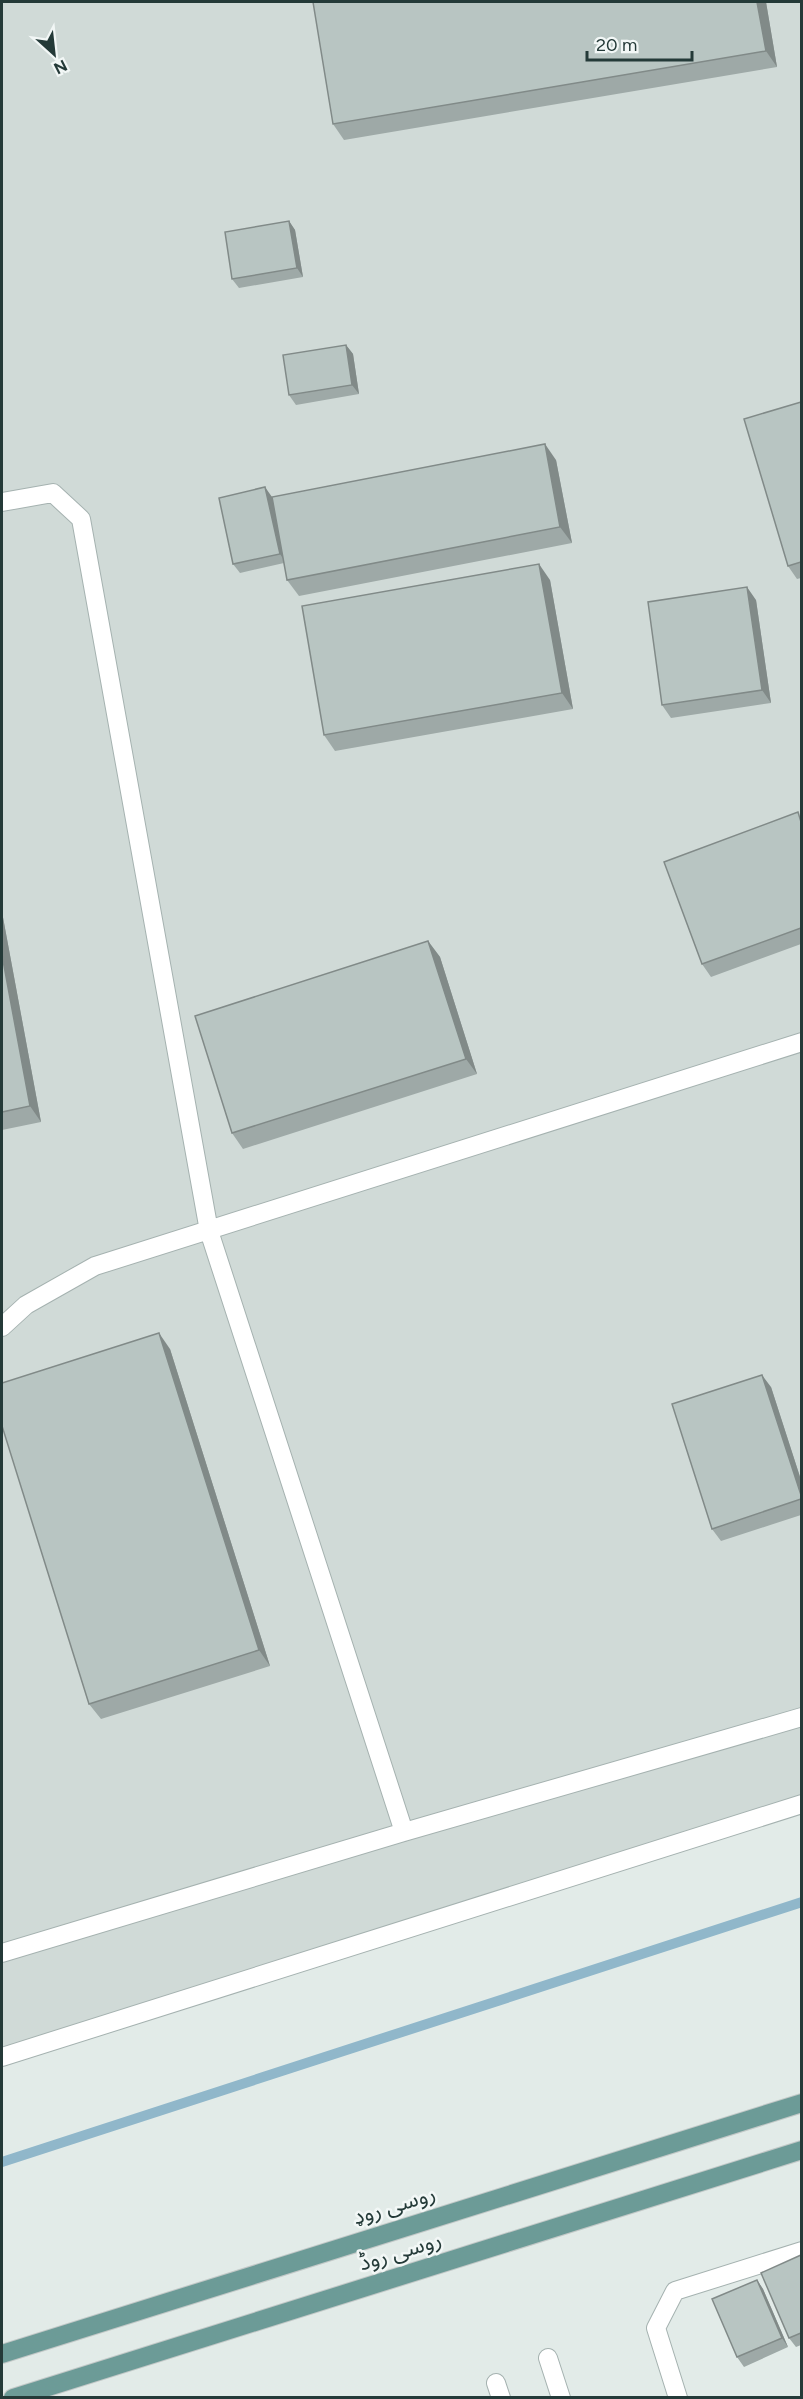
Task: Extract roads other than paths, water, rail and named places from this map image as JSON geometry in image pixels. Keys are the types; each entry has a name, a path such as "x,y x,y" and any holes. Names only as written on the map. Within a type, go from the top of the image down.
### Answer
{"main road":[{"name":"روسی روډ","path":"2,2354 801,2103"},
{"name":"روسی روڈ","path":"13,2397 801,2150"}],"street":[{"path":"2,502 53,493 81,519 209,1231 404,1832"},
{"path":"2,1327 26,1305 95,1266 801,1042"},
{"path":"2,1953 404,1832 801,1717"},
{"path":"2,2057 801,1804"},
{"path":"678,2397 656,2328 675,2291 801,2251"},
{"path":"548,2358 561,2397"}],"waterway":[{"path":"2,2162 802,1902"}]}
